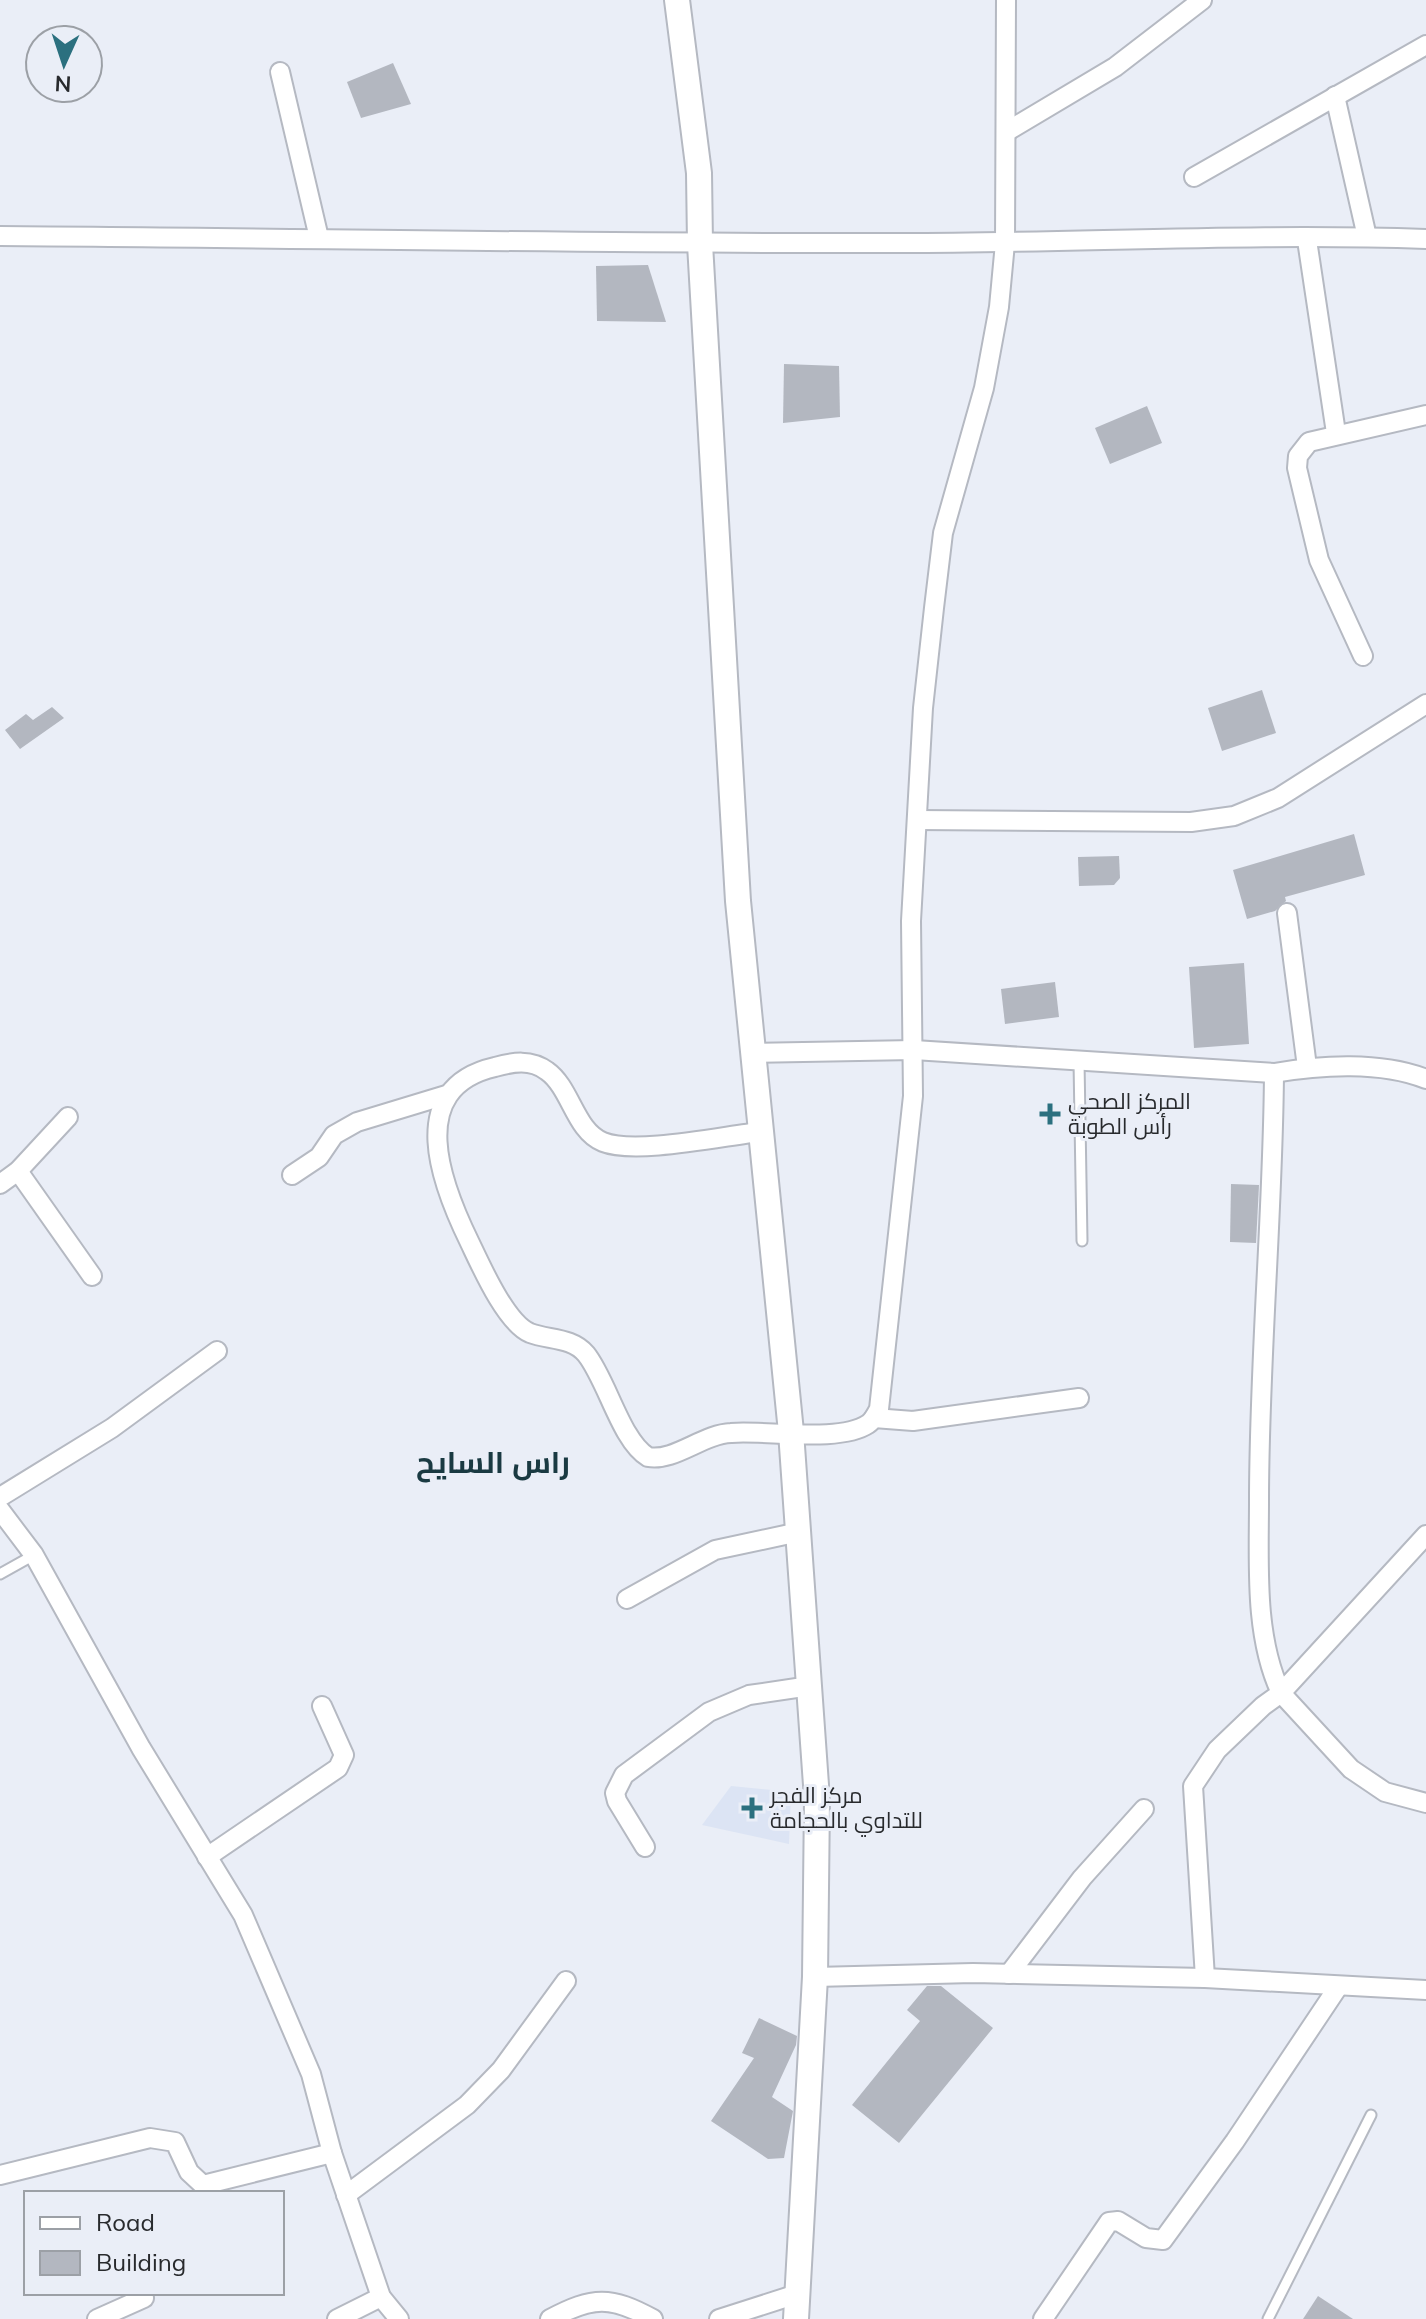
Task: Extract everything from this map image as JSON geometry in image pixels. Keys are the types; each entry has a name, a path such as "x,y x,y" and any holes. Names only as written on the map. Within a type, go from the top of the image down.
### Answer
{"street":[{"path":"677,0 699,173 700,244 738,901 791,1432 817,1799 815,1977 796,2319"},
{"path":"446,1095 439,1123 437,1154 441,1178 484,1272 513,1319 527,1332 563,1341 583,1350 643,1455 660,1458 719,1434 837,1433 868,1424 874,1418 879,1409 886,1353 913,1096 911,921 923,708 943,533 984,388 999,307 1005,243 1006,0"},
{"path":"1006,132 1115,67 1202,0"},
{"path":"1194,177 1426,45"},
{"path":"280,72 319,238"},
{"path":"1335,96 1367,237"},
{"path":"0,236 700,244 1367,237 1426,239"},
{"path":"1307,240 1336,433"},
{"path":"1363,656 1319,560 1297,468 1303,447 1336,433 1426,415"},
{"path":"917,820 1176,822 1234,816 1321,774 1426,704"},
{"path":"1287,913 1307,1067"},
{"path":"752,1053 914,1050 1274,1073 1307,1067 1348,1067 1426,1079"},
{"path":"292,1175 319,1157 334,1135 357,1122 446,1095 462,1080 487,1068 513,1062 531,1063 549,1072 583,1124 600,1141 625,1147 760,1132"},
{"path":"1274,1073 1273,1188 1259,1403 1259,1538 1268,1665 1281,1693 1351,1769 1385,1792 1426,1803"},
{"path":"0,1184 18,1171 68,1117"},
{"path":"18,1171 92,1276"},
{"path":"0,1497 112,1428 217,1351"},
{"path":"874,1418 913,1421 1079,1398"},
{"path":"0,1510 34,1555 141,1748 243,1915 311,2074 332,2153 381,2297 399,2319"},
{"path":"627,1599 715,1550 799,1532"},
{"path":"1205,1978 1193,1786 1217,1750 1281,1693 1426,1535"},
{"path":"645,1847 617,1801 615,1793 624,1775 709,1712 749,1695 810,1686"},
{"path":"207,1857 338,1768 344,1755 322,1706"},
{"path":"1009,1974 1082,1878 1144,1809"},
{"path":"815,1977 1009,1974 1205,1978 1426,1990"},
{"path":"346,2195 467,2105 501,2070 566,1981"},
{"path":"1043,2319 1109,2222 1118,2221 1146,2238 1163,2240 1235,2141 1338,1987"},
{"path":"0,2175 150,2138 175,2142 189,2172 203,2185 332,2153"},
{"path":"719,2319 797,2294"},
{"path":"337,2319 381,2297"},
{"path":"97,2319 144,2298"},
{"path":"550,2319 573,2307 615,2300 653,2319"}],"lane":[{"path":"1079,1061 1082,1241"},
{"path":"0,1574 34,1555"},
{"path":"1268,2319 1371,2115"}],"shaded area":[{"name":"مركز الفجر للتداوي بالحجامة","path":"731,1786 791,1792 789,1844 702,1825"}],"building":[{"path":"393,63 411,104 361,118 347,82"},
{"path":"648,265 666,322 597,321 596,266"},
{"path":"784,364 839,366 840,417 783,423"},
{"path":"1147,406 1162,443 1110,464 1095,428"},
{"path":"1262,690 1276,733 1222,751 1208,708"},
{"path":"52,707 64,718 20,749 5,730 26,714 33,720"},
{"path":"1354,834 1365,875 1285,897 1286,901 1275,911 1247,919 1233,870"},
{"path":"1119,856 1120,878 1114,885 1079,886 1078,857"},
{"path":"1244,963 1249,1044 1194,1048 1189,967"},
{"path":"1055,982 1059,1017 1005,1024 1001,989"},
{"path":"1231,1184 1259,1185 1256,1243 1230,1242"},
{"path":"927,1986 941,1986 993,2028 899,2143 852,2105 920,2021 907,2010"},
{"path":"759,2018 797,2036 796,2045 772,2097 793,2111 784,2158 768,2159 711,2121 754,2058 742,2053"},
{"path":"1318,2296 1353,2319 1303,2319"}],"place":[{"name":"المركز الصحي رأس الطوبة","path":"1050,1114"},
{"name":"مركز الفجر للتداوي بالحجامة","path":"752,1808"}],"district":[{"name":"راس السايح","path":"493,1462"}]}
